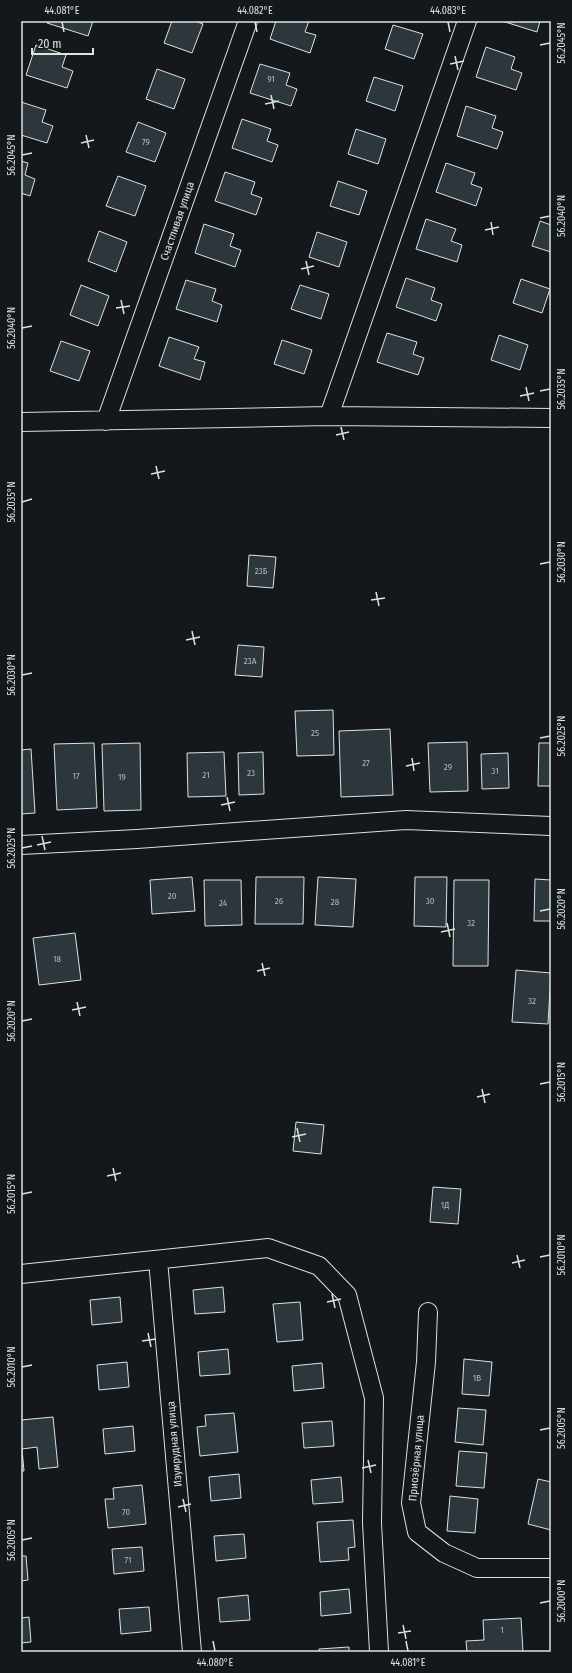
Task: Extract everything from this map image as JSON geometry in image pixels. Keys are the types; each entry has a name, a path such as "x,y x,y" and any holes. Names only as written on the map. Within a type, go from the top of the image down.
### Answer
{"street":[{"name":"Счастливая улица","path":"106,421 248,21"},
{"path":"329,416 467,21"},
{"path":"21,422 329,416 551,418"},
{"path":"21,845 137,839 406,820 551,826"},
{"path":"21,1274 268,1248 319,1266 347,1295 374,1398 372,1523 379,1652"},
{"name":"Изумрудная улица","path":"158,1260 192,1652"},
{"name":"Приозёрная улица","path":"428,1312 426,1362 411,1502 417,1532 444,1553 477,1568 551,1568"}],"building":[{"path":"48,21 93,21 88,36 47,23"},
{"path":"172,21 195,21 203,24 192,53 164,43"},
{"path":"276,21 309,21 305,32 316,35 310,53 270,39"},
{"path":"502,21 540,21 537,32"},
{"path":"393,25 423,34 414,59 385,49"},
{"path":"36,45 66,55 62,67 73,71 67,88 26,75"},
{"path":"486,47 515,57 511,69 522,73 516,90 476,77"},
{"path":"260,64 290,73 286,85 297,89 291,106 250,93"},
{"path":"157,69 185,79 174,109 146,99"},
{"path":"374,77 403,86 395,111 366,101"},
{"path":"21,102 46,110 42,122 53,126 47,143 21,135"},
{"path":"466,106 496,116 492,128 503,132 497,149 457,136"},
{"path":"242,119 271,129 267,141 278,145 272,162 232,148"},
{"path":"138,122 166,133 155,162 126,152"},
{"path":"356,129 386,139 378,164 348,154"},
{"path":"21,161 28,163 25,175 35,179 30,196 21,193"},
{"path":"446,163 475,173 471,184 482,188 476,206 436,192"},
{"path":"225,172 255,182 251,194 262,198 256,215 215,201"},
{"path":"118,176 146,186 135,216 106,206"},
{"path":"338,181 367,191 359,215 330,206"},
{"path":"426,219 456,229 451,241 462,245 457,262 416,249"},
{"path":"540,221 551,225 551,252 532,246"},
{"path":"204,224 234,234 230,246 241,250 235,267 195,253"},
{"path":"99,231 127,242 116,272 88,261"},
{"path":"317,232 347,242 339,267 309,257"},
{"path":"406,278 435,288 431,300 442,304 436,321 396,307"},
{"path":"521,279 550,289 542,313 513,303"},
{"path":"186,280 216,289 212,301 222,305 217,322 176,309"},
{"path":"81,285 109,296 98,326 70,315"},
{"path":"300,285 329,294 321,319 291,309"},
{"path":"387,333 417,342 413,354 424,358 418,375 377,362"},
{"path":"499,335 528,345 520,370 491,360"},
{"path":"169,337 199,347 194,359 205,362 200,380 159,366"},
{"path":"282,340 312,350 304,374 274,364"},
{"path":"61,341 90,351 79,381 50,371"},
{"path":"249,555 276,557 273,588 247,586"},
{"path":"238,645 264,647 262,677 235,675"},
{"path":"333,710 334,755 297,756 295,711"},
{"path":"390,729 393,795 341,797 339,731"},
{"path":"467,742 468,791 430,792 428,743"},
{"path":"94,743 97,808 57,810 54,744"},
{"path":"140,743 141,810 104,811 102,744"},
{"path":"539,743 551,743 551,786 538,786"},
{"path":"31,749 35,813 21,814 21,750"},
{"path":"224,752 226,796 188,797 187,753"},
{"path":"263,752 264,794 239,795 238,753"},
{"path":"508,753 509,788 482,789 481,754"},
{"path":"192,877 195,911 152,914 150,880"},
{"path":"256,877 304,877 303,924 255,924"},
{"path":"318,877 356,879 353,927 315,925"},
{"path":"415,877 447,877 446,927 414,926"},
{"path":"535,879 551,880 551,921 534,921"},
{"path":"204,880 241,880 242,925 205,926"},
{"path":"454,880 489,880 488,966 453,966"},
{"path":"75,933 81,980 39,985 33,938"},
{"path":"516,970 551,973 548,1024 512,1022"},
{"path":"296,1122 324,1125 321,1154 293,1151"},
{"path":"433,1187 461,1189 458,1224 430,1222"},
{"path":"223,1287 225,1312 195,1314 193,1290"},
{"path":"120,1297 122,1322 92,1325 90,1300"},
{"path":"300,1302 303,1340 277,1342 273,1304"},
{"path":"228,1349 230,1374 200,1376 198,1352"},
{"path":"464,1359 492,1362 489,1396 462,1394"},
{"path":"127,1362 129,1387 99,1390 97,1365"},
{"path":"322,1363 324,1388 294,1391 292,1366"},
{"path":"458,1408 486,1410 483,1445 455,1442"},
{"path":"234,1413 238,1452 200,1456 197,1427 206,1426 205,1415"},
{"path":"53,1417 58,1467 39,1469 37,1447 22,1449 24,1471 21,1471 21,1420"},
{"path":"332,1421 334,1446 304,1448 302,1423"},
{"path":"133,1426 135,1451 105,1454 103,1429"},
{"path":"459,1451 487,1453 484,1488 456,1486"},
{"path":"239,1474 241,1498 211,1501 209,1477"},
{"path":"341,1477 343,1502 313,1504 311,1480"},
{"path":"538,1479 551,1482 551,1530 528,1524"},
{"path":"142,1485 146,1524 108,1528 105,1499 114,1499 113,1488"},
{"path":"450,1496 478,1499 475,1533 447,1531"},
{"path":"353,1520 355,1547 348,1548 349,1560 320,1562 317,1522"},
{"path":"244,1534 246,1558 216,1561 214,1536"},
{"path":"142,1547 144,1571 114,1574 112,1549"},
{"path":"21,1556 26,1556 28,1580 21,1581"},
{"path":"349,1589 351,1613 321,1616 320,1592"},
{"path":"248,1595 250,1620 220,1622 218,1598"},
{"path":"149,1607 151,1631 121,1634 119,1609"},
{"path":"29,1617 31,1642 21,1643 21,1618"},
{"path":"521,1618 523,1652 467,1652 466,1641 484,1640 483,1620"},
{"path":"349,1647 349,1652 319,1652 319,1649"}]}
